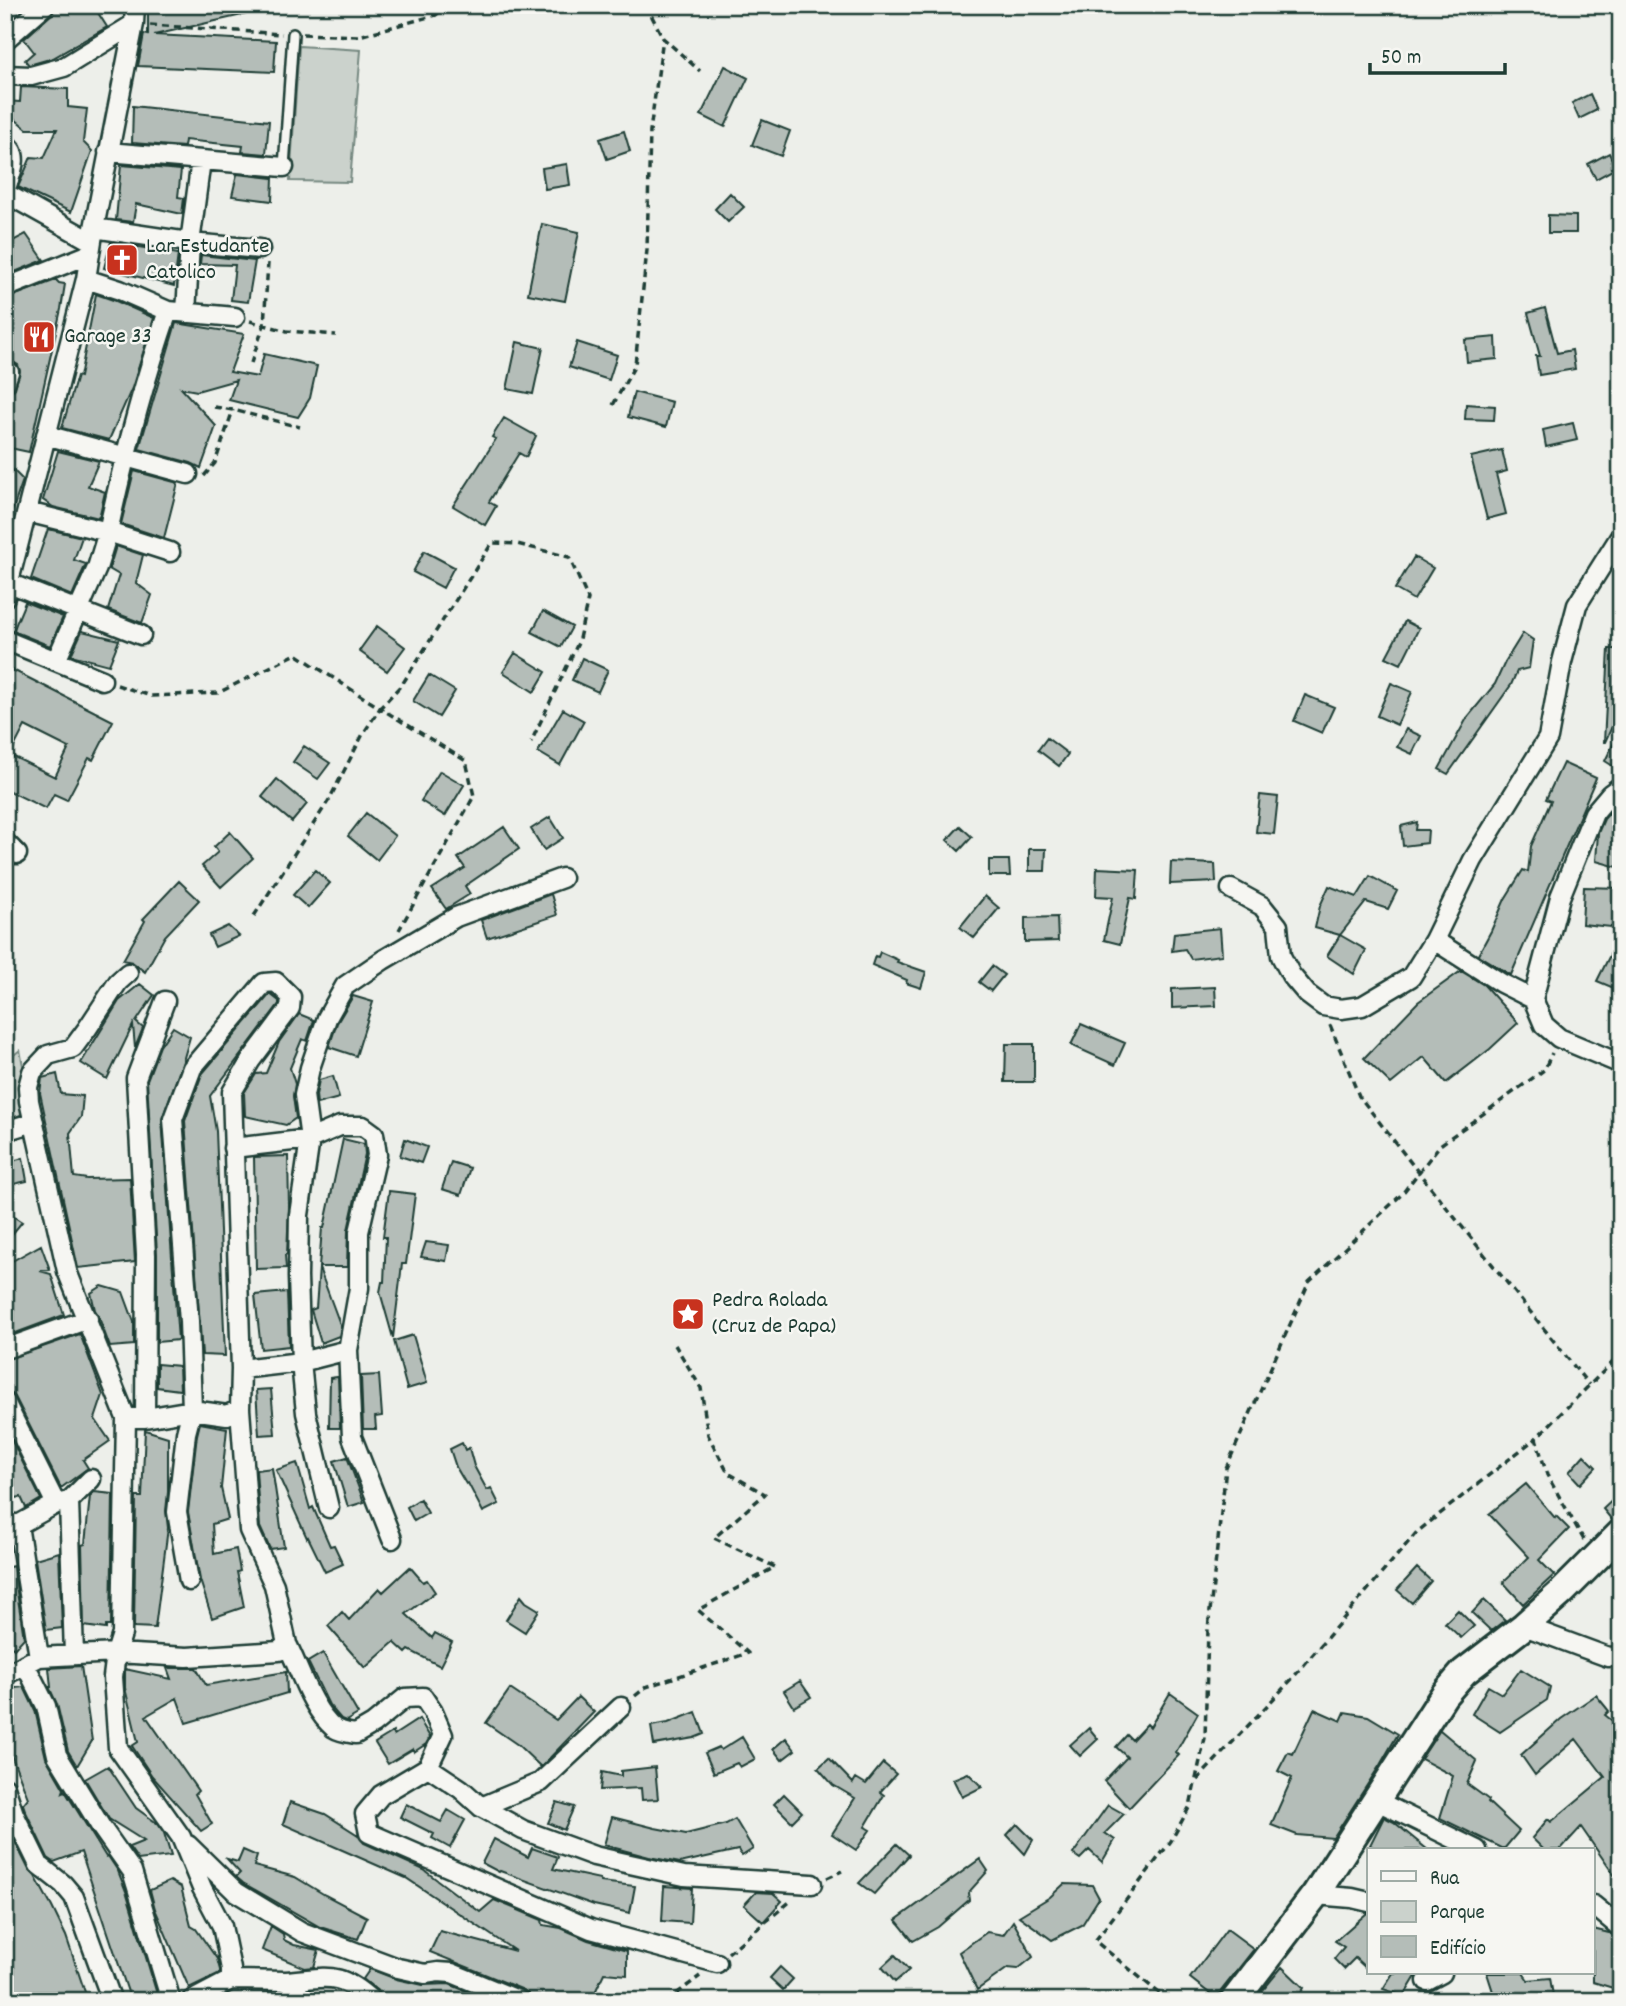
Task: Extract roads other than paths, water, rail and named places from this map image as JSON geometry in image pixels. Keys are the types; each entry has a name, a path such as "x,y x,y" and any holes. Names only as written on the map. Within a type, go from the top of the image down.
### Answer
{"main road":[{"path":"1234,2001 1315,1895 1444,1695 1464,1672 1524,1626 1562,1592 1621,1532"}],"street":[{"path":"5,40 45,5"},
{"path":"135,5 134,24 91,241 86,279 27,513 10,559 7,590 79,610 141,635"},
{"path":"5,75 31,76 64,67 134,24"},
{"path":"5,144 12,149 15,158 5,192 91,241 190,243 260,249"},
{"path":"108,152 284,167"},
{"path":"186,313 190,243 201,160"},
{"path":"5,288 91,241"},
{"path":"86,279 120,290 167,311 235,317"},
{"path":"56,661 97,568 108,532 124,457 167,311"},
{"path":"46,435 188,474"},
{"path":"27,513 108,532 170,552"},
{"path":"1231,889 1262,906 1278,926 1281,956 1291,975 1307,994 1323,1006 1341,1009 1362,1006 1411,977 1434,940 1473,860 1548,738 1562,662 1577,605 1621,535"},
{"path":"5,640 102,680"},
{"path":"1621,786 1610,794 1594,813 1560,897 1533,999 1544,1025 1559,1038 1621,1065"},
{"path":"329,1508 306,1413 298,1277 299,1215 310,1139 304,1095 327,1018 345,986 383,960 456,917 562,878"},
{"path":"1434,940 1501,983 1533,999"},
{"path":"128,973 117,982 73,1048 48,1055 32,1072 28,1087 67,1271 136,1418"},
{"path":"189,1580 177,1512 186,1433 192,1409 189,1321 173,1119 192,1068 264,983 276,982 291,998 290,1008 251,1060 232,1092 240,1409 249,1530 274,1584 287,1644 314,1704 336,1730 356,1734 405,1698 423,1697 443,1735 428,1767 381,1795 365,1814 369,1833 591,1929 717,1963"},
{"path":"165,1001 136,1077 146,1255 122,1634 113,1678 118,1748 181,1837 236,1892 302,1932 398,1968 425,1974 452,1973 520,2001"},
{"path":"5,1131 34,1122"},
{"path":"233,1148 310,1139 340,1126 363,1126 374,1134 377,1155 359,1233 359,1288 348,1350 352,1437 392,1539"},
{"path":"5,1349 88,1319"},
{"path":"241,1369 301,1362 348,1350"},
{"path":"5,1402 62,1503 74,1655"},
{"path":"136,1418 192,1409 227,1415 240,1409"},
{"path":"90,1479 62,1503 12,1523 32,1660 47,1706 57,1755 101,1827 132,1871 171,2001"},
{"path":"1524,1626 1608,1657 1621,1656"},
{"path":"5,1675 32,1660 74,1655 116,1653 187,1657 279,1651 287,1644"},
{"path":"481,1807 541,1782 621,1707"},
{"path":"428,1767 461,1789 481,1807 523,1830 594,1856 684,1877 812,1884"},
{"path":"5,1787 14,1814 39,1865 63,1884 74,1897 112,2001"},
{"path":"1377,1801 1473,1848"},
{"path":"181,1837 202,1888 222,1926 231,1980"},
{"path":"1315,1895 1367,1902"},
{"path":"1594,1906 1621,1928"},
{"path":"191,2001 231,1980 338,1978 356,1987 372,2001"},
{"path":"286,1981 306,2001"}],"lane":[{"path":"284,167 293,34"}],"place":[{"name":"Lar Estudante Catolico","path":"122,260"},
{"name":"Garage 33","path":"39,337"},
{"name":"Pedra Rolada (Cruz de Papa)","path":"688,1314"}]}
